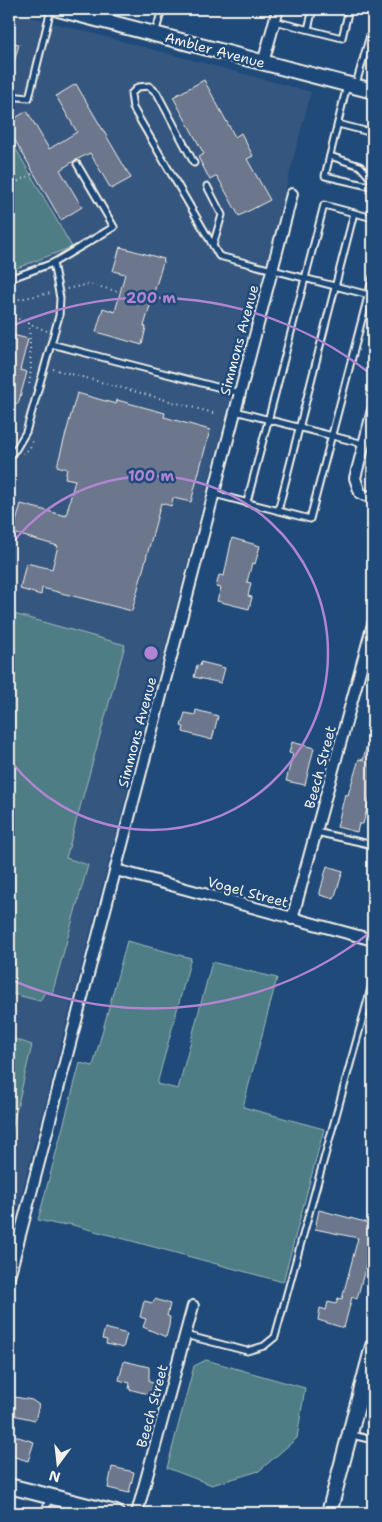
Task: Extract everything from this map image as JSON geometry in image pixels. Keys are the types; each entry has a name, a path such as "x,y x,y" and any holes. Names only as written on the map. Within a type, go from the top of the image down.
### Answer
{"main road":[{"name":"Ambler Avenue","path":"58,9 373,91"},
{"path":"329,1513 373,1346"},
{"path":"9,1486 116,1513"}],"street":[{"path":"263,63 278,9"},
{"name":"Simmons Avenue","path":"9,1277 292,194"},
{"path":"373,410 355,478 360,493 373,499"},
{"name":"Beech Street","path":"292,919 373,624"},
{"name":"Vogel Street","path":"116,870 373,940"},
{"name":"Beech Street","path":"137,1513 193,1306"}],"lane":[{"path":"9,96 29,98 58,9"},
{"path":"155,34 162,9"},
{"path":"308,29 314,9"},
{"path":"274,21 342,38 349,9"},
{"path":"373,25 338,124 326,176 373,188"},
{"path":"194,163 157,94 149,86 138,87 131,94 133,108 219,256 371,295"},
{"path":"338,124 373,133"},
{"path":"330,156 360,166 373,181"},
{"path":"9,279 54,263 114,227 77,164"},
{"path":"207,186 222,215 213,245"},
{"path":"247,502 324,205 373,218"},
{"path":"278,511 354,213"},
{"path":"9,456 16,449 26,432 59,316 60,298 54,263"},
{"path":"214,494 310,519 371,295 373,277"},
{"path":"51,344 240,393"},
{"path":"235,411 364,444"},
{"path":"316,832 373,845"},
{"path":"185,1335 247,1350 264,1346 275,1337 373,981"},
{"path":"350,1434 373,1440"},
{"path":"45,1513 49,1496"}],"path":[{"path":"9,186 34,174"},
{"path":"9,315 54,333"},
{"path":"29,323 31,368 29,394"},
{"path":"53,369 217,414"},
{"path":"18,459 30,448 35,430"}],"shaded area":[{"path":"9,11 311,92 9,1241"}],"green space":[{"path":"9,137 72,247 9,271"},
{"path":"14,614 125,645 66,858 88,865 52,994 45,992 40,1001 9,993 9,619"},
{"path":"127,941 191,958 157,1084 178,1089 212,962 277,978 243,1107 324,1129 283,1282 69,1224 60,1225 38,1220 80,1063 93,1066"},
{"path":"9,1037 32,1045 9,1142"},
{"path":"206,1360 305,1388 297,1438 259,1471 212,1485 167,1468 194,1366"}],"building":[{"path":"9,42 19,44 12,70 9,69"},
{"path":"204,80 235,137 241,133 253,156 247,159 270,200 239,216 217,176 210,180 198,157 204,154 173,97"},
{"path":"76,84 131,178 111,189 90,153 74,161 60,170 82,207 61,220 9,130 9,122 27,111 49,149 77,132 56,96"},
{"path":"120,247 164,259 144,326 146,327 142,345 96,332 103,308 115,312 125,274 113,271"},
{"path":"9,334 28,339 20,370 27,372 18,404 9,402"},
{"path":"77,393 116,404 117,400 165,413 164,417 210,430 191,502 173,498 171,506 161,503 132,611 42,588 41,595 20,589 26,563 52,569 58,546 13,533 21,504 66,516 75,480 65,478 67,469 57,466"},
{"path":"232,538 260,546 255,564 252,563 247,582 251,583 248,596 252,597 249,609 217,601 221,588 216,587 219,575 224,576"},
{"path":"201,662 225,668 221,683 194,677 197,665 200,666"},
{"path":"196,710 218,716 212,740 183,732 184,727 181,726 185,713 195,715"},
{"path":"370,733 373,733 373,786 363,824 359,824 357,832 337,827 345,794 348,795 359,759 363,760"},
{"path":"292,742 314,748 305,785 286,781 293,754 289,753"},
{"path":"327,866 343,871 334,899 320,895"},
{"path":"319,1210 373,1224 373,1238 357,1299 352,1297 344,1328 318,1320 320,1308 326,1310 328,1302 336,1304 338,1298 342,1299 358,1238 315,1229"},
{"path":"155,1299 170,1304 167,1316 170,1317 169,1326 166,1337 143,1327 146,1319 140,1317 144,1301 153,1303"},
{"path":"105,1328 127,1334 123,1348 106,1344 107,1340 102,1339"},
{"path":"124,1361 149,1367 149,1382 158,1384 155,1396 129,1389 130,1383 119,1380"},
{"path":"9,1396 32,1400 39,1405 35,1420 9,1414"},
{"path":"9,1434 34,1442 28,1461 9,1455"},
{"path":"112,1467 134,1472 129,1493 108,1488"}]}
